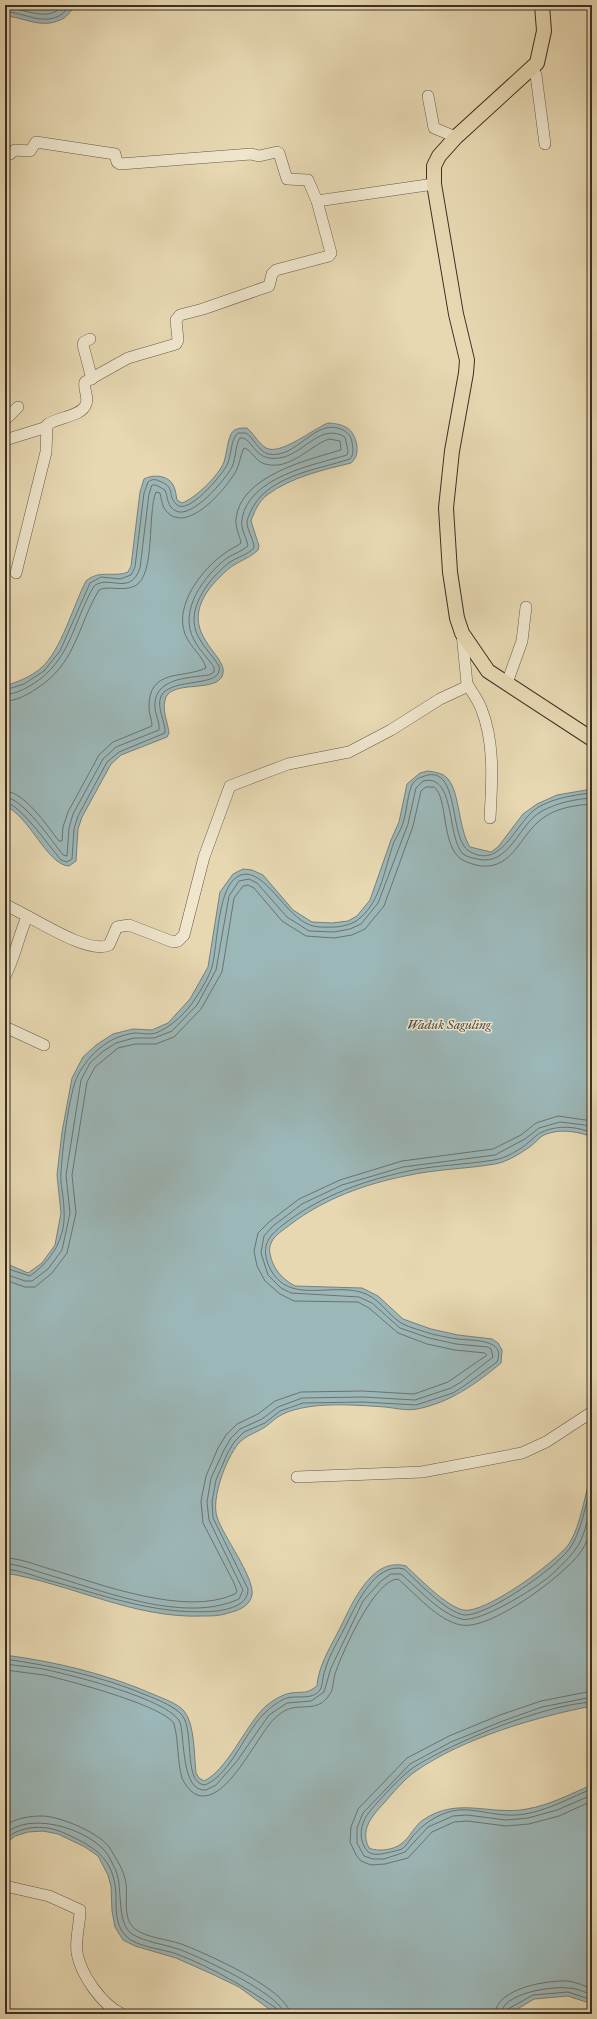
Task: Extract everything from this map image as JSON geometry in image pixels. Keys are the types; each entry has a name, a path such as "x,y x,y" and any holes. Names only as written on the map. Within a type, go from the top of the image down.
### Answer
{"main road":[{"path":"542,5 544,31 539,56 532,68 456,137 436,160 434,166 434,184 456,314 467,360 452,451 446,508 450,572 462,633 488,671 592,739"}],"street":[{"path":"532,68 536,75 545,144"},
{"path":"428,96 434,128 456,137"},
{"path":"5,155 10,154 15,150 30,151 36,142 115,154 118,164 251,154 258,156 277,152 279,153 287,179 308,180 317,201 331,253 329,256 276,270 272,274 269,286 203,309 180,315 176,320 178,340 176,344 128,358 84,383 87,402 84,408 70,416 50,422 47,427 46,452 16,573"},
{"path":"317,201 434,184"},
{"path":"90,339 84,342 83,345 92,379"},
{"path":"5,420 18,407"},
{"path":"5,440 47,427"},
{"path":"507,684 522,641 526,607"},
{"path":"462,633 467,684 481,707 490,736 492,787 490,818"},
{"path":"5,905 62,935 97,946 109,945 117,926 125,924 173,942 178,941 184,935 204,857 230,786 288,764 349,752 392,730 440,699 466,687 467,684"},
{"path":"5,976 10,967 19,935 27,917"},
{"path":"5,1027 44,1045"},
{"path":"297,1477 422,1472 522,1453 546,1442 592,1412"},
{"path":"5,1886 49,1896 80,1910 77,1953 83,1971 108,2006 122,2014"}],"water":[{"path":"5,5 76,5 67,16 62,19 53,22 39,23 5,16"},
{"path":"328,423 339,424 351,431 356,440 356,457 351,463 329,468 286,483 264,497 259,503 251,521 259,546 258,550 231,567 214,583 202,601 198,617 200,630 206,642 220,661 223,670 221,678 209,685 182,688 174,690 168,694 164,704 169,733 167,737 121,755 111,764 82,817 78,829 76,861 69,866 61,864 45,849 22,819 14,811 5,806 5,686 33,674 41,668 55,651 86,581 96,575 122,574 128,572 131,566 140,492 144,479 156,476 169,480 175,489 177,500 182,503 200,491 217,473 224,462 232,432 236,429 247,428 263,446 272,449 297,441"},
{"name":"Waduk Saguling","path":"428,771 444,775 452,785 463,830 470,847 491,852 498,847 523,814 537,804 557,795 592,789 592,1137 567,1131 554,1132 542,1136 523,1151 500,1163 416,1174 390,1179 360,1188 317,1207 291,1224 279,1233 273,1240 270,1254 273,1264 279,1273 295,1286 362,1288 378,1296 403,1319 431,1329 458,1335 492,1339 498,1343 502,1350 501,1363 462,1392 429,1406 409,1410 346,1405 306,1407 280,1415 265,1427 241,1441 233,1451 224,1469 216,1500 217,1517 220,1525 244,1568 252,1588 252,1595 249,1602 232,1612 222,1615 209,1616 177,1615 152,1612 128,1607 30,1578 5,1573 5,1263 28,1273 42,1263 55,1245 61,1213 57,1175 62,1132 72,1078 83,1057 96,1045 113,1034 133,1029 152,1030 168,1023 190,999 208,967 220,892 233,874 243,869 252,870 263,875 293,910 312,922 332,923 348,921 357,916 370,900 391,840 399,822 407,784 420,773"},
{"path":"592,1472 592,1706 547,1716 501,1730 455,1748 435,1759 412,1774 379,1808 368,1824 366,1835 369,1848 376,1850 390,1849 401,1844 407,1839 417,1825 436,1813 449,1809 462,1808 500,1810 527,1809 552,1802 592,1785 592,2004 568,1996 534,1999 509,2014 276,2014 239,1987 176,1958 135,1946 123,1940 115,1927 112,1911 111,1886 108,1875 98,1856 85,1847 58,1834 43,1831 28,1832 15,1836 5,1844 5,1655 63,1665 100,1675 137,1688 178,1706 188,1717 192,1732 196,1773 199,1778 204,1781 212,1776 228,1759 262,1710 275,1699 291,1693 307,1692 317,1686 319,1672 349,1610 363,1586 372,1576 382,1569 393,1565 406,1566 441,1598 456,1607 463,1610 473,1609 487,1604 519,1586 550,1563 569,1544 577,1528"}]}
